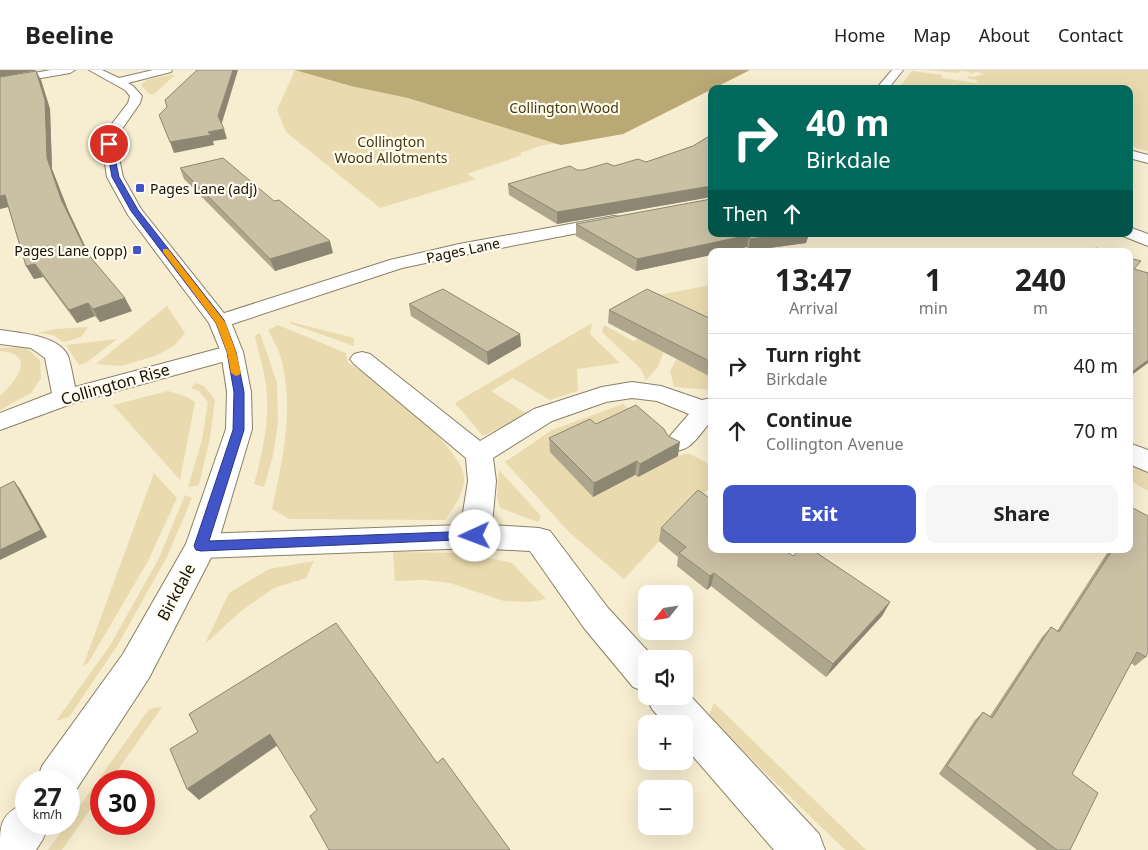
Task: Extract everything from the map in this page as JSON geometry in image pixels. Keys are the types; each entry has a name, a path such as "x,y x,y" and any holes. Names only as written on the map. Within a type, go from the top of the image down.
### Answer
{"street":[{"path":"0,82 70,70"},
{"path":"94,70 117,82 167,70"},
{"path":"885,85 898,70"},
{"name":"Birkdale","path":"65,770 136,666 201,546 239,430 239,392 232,352 220,322 134,211 115,177 109,144 115,129 134,103 136,96 129,88 117,82"},
{"path":"1133,155 1148,159"},
{"name":"Pages Lane","path":"220,322 397,264 459,250 634,218"},
{"path":"1133,234 1148,241"},
{"path":"0,337 37,342 56,355 64,397"},
{"name":"Collington Rise","path":"0,422 64,397 232,352"},
{"path":"362,359 479,454 482,481 475,536"},
{"path":"479,454 543,415 602,395 632,390 661,394 708,408"},
{"path":"677,443 708,409"},
{"path":"1133,454 1148,462"},
{"path":"201,546 475,536 539,540 596,618 638,666"},
{"path":"673,705 803,850"},
{"path":"9,850 20,835"}],"green space":[{"name":"Collington Wood Allotments","path":"295,70 750,70 720,85 708,85 708,91 623,134 561,145 540,146 520,153 522,155 467,174 476,179 380,208 286,132 277,110"},
{"name":"Collington Wood","path":"295,70 750,70 720,85 708,85 708,91 623,134 561,145 408,98 351,86"},
{"path":"927,70 1148,70 1148,151 1133,147 1133,85 901,85 912,71 942,75 941,78 976,83 977,80 967,78 968,76 974,77 984,74 977,72 969,74 970,72 960,71 958,73"},
{"path":"175,75 154,94 149,94 141,85 147,80"},
{"path":"708,286 708,333 638,299"},
{"path":"167,306 185,333 174,346 155,356 121,366 96,364"},
{"path":"289,323 354,338 354,346"},
{"path":"592,323 590,334 620,363 577,369 578,391 550,400 513,378 491,391 527,414 483,436 455,403"},
{"path":"278,325 346,353 348,363 389,390 415,412 442,440 461,466 464,476 461,494 445,520 290,519 272,509 280,471 287,413 287,393 279,352 268,330"},
{"path":"604,325 633,341 640,338 664,351 658,367 646,380 641,369 602,332"},
{"path":"88,327 81,337 64,342 53,335 38,333 55,329"},
{"path":"260,333 277,383 278,423 273,456 264,487 254,484 263,448 267,410 265,379 255,336"},
{"path":"117,339 86,363 79,365 66,345"},
{"path":"25,347 40,360 41,378 31,393 0,410 0,396 17,376 21,363 18,357 12,353 0,351 0,348"},
{"path":"677,358 708,369 708,390 674,387 670,371"},
{"path":"196,383 204,386 215,400 210,438 199,485 188,487 202,440 208,402 199,391 191,388"},
{"path":"168,391 185,396 195,402 180,480 113,405"},
{"path":"623,404 666,438 550,452 593,496 635,475 638,477 678,456 688,453 708,463 708,489 624,579 570,533 505,462 552,430"},
{"path":"1133,464 1148,472 1148,491 1133,482"},
{"path":"499,470 541,516 538,522 500,508 497,497"},
{"path":"154,473 177,498 147,563 88,663 83,666"},
{"path":"185,495 192,498 167,557 117,646 69,717 56,721 111,644 159,558"},
{"path":"393,552 465,553 512,563 546,599 530,602 504,601 450,583 424,580 395,581"},
{"path":"314,561 306,578 274,588 241,611 205,644 229,593 269,569"},
{"path":"714,703 866,850 845,850 708,717"},
{"path":"162,707 118,770 105,770 149,709"},
{"path":"90,792 90,810 80,824 80,806"},
{"path":"59,835 72,835 62,850 48,850"}],"building":[{"path":"197,70 233,70 218,116 224,129 208,132 211,135 170,142 159,115 167,107 165,100"},
{"path":"36,71 45,100 47,158 61,199 87,253 125,298 93,309 88,303 69,310 35,264 26,266 5,195 0,196 0,77"},
{"path":"708,137 708,187 557,212 508,184 570,166 577,170 583,170 607,163 614,166 638,159 646,162 693,146"},
{"path":"223,158 274,201 279,200 330,241 270,259 180,168"},
{"path":"708,200 708,237 740,237 637,259 576,224"},
{"path":"1133,259 1141,261 1134,269 1148,273 1148,360 1133,371"},
{"path":"443,289 520,334 487,352 409,304"},
{"path":"647,289 708,318 708,360 609,310"},
{"path":"636,405 664,429 668,436 680,442 640,464 637,461 594,483 549,438 590,419 596,424"},
{"path":"14,481 41,530 0,550 0,488"},
{"path":"698,490 708,497 708,553 789,553 793,556 796,553 817,553 890,602 833,664 714,573 710,576 679,553 686,547 661,528"},
{"path":"1133,508 1148,516 1148,652 1146,657 1137,652 1072,774 1098,793 1070,850 1057,850 947,766 983,712 992,718 1051,627 1059,632 1110,553 1133,553"},
{"path":"336,623 437,763 443,758 510,850 329,850 310,816 317,810 270,734 187,789 170,749 198,732 189,714"}],"slow traffic":[{"path":"165,251 220,322 232,352 236,373"}],"place":[{"name":"Pages Lane (adj)","path":"140,188"},
{"name":"Pages Lane (opp)","path":"137,250"}],"route":[{"path":"109,144 115,177 134,211 220,322 232,352 239,392 239,430 201,546 475,536"}]}
